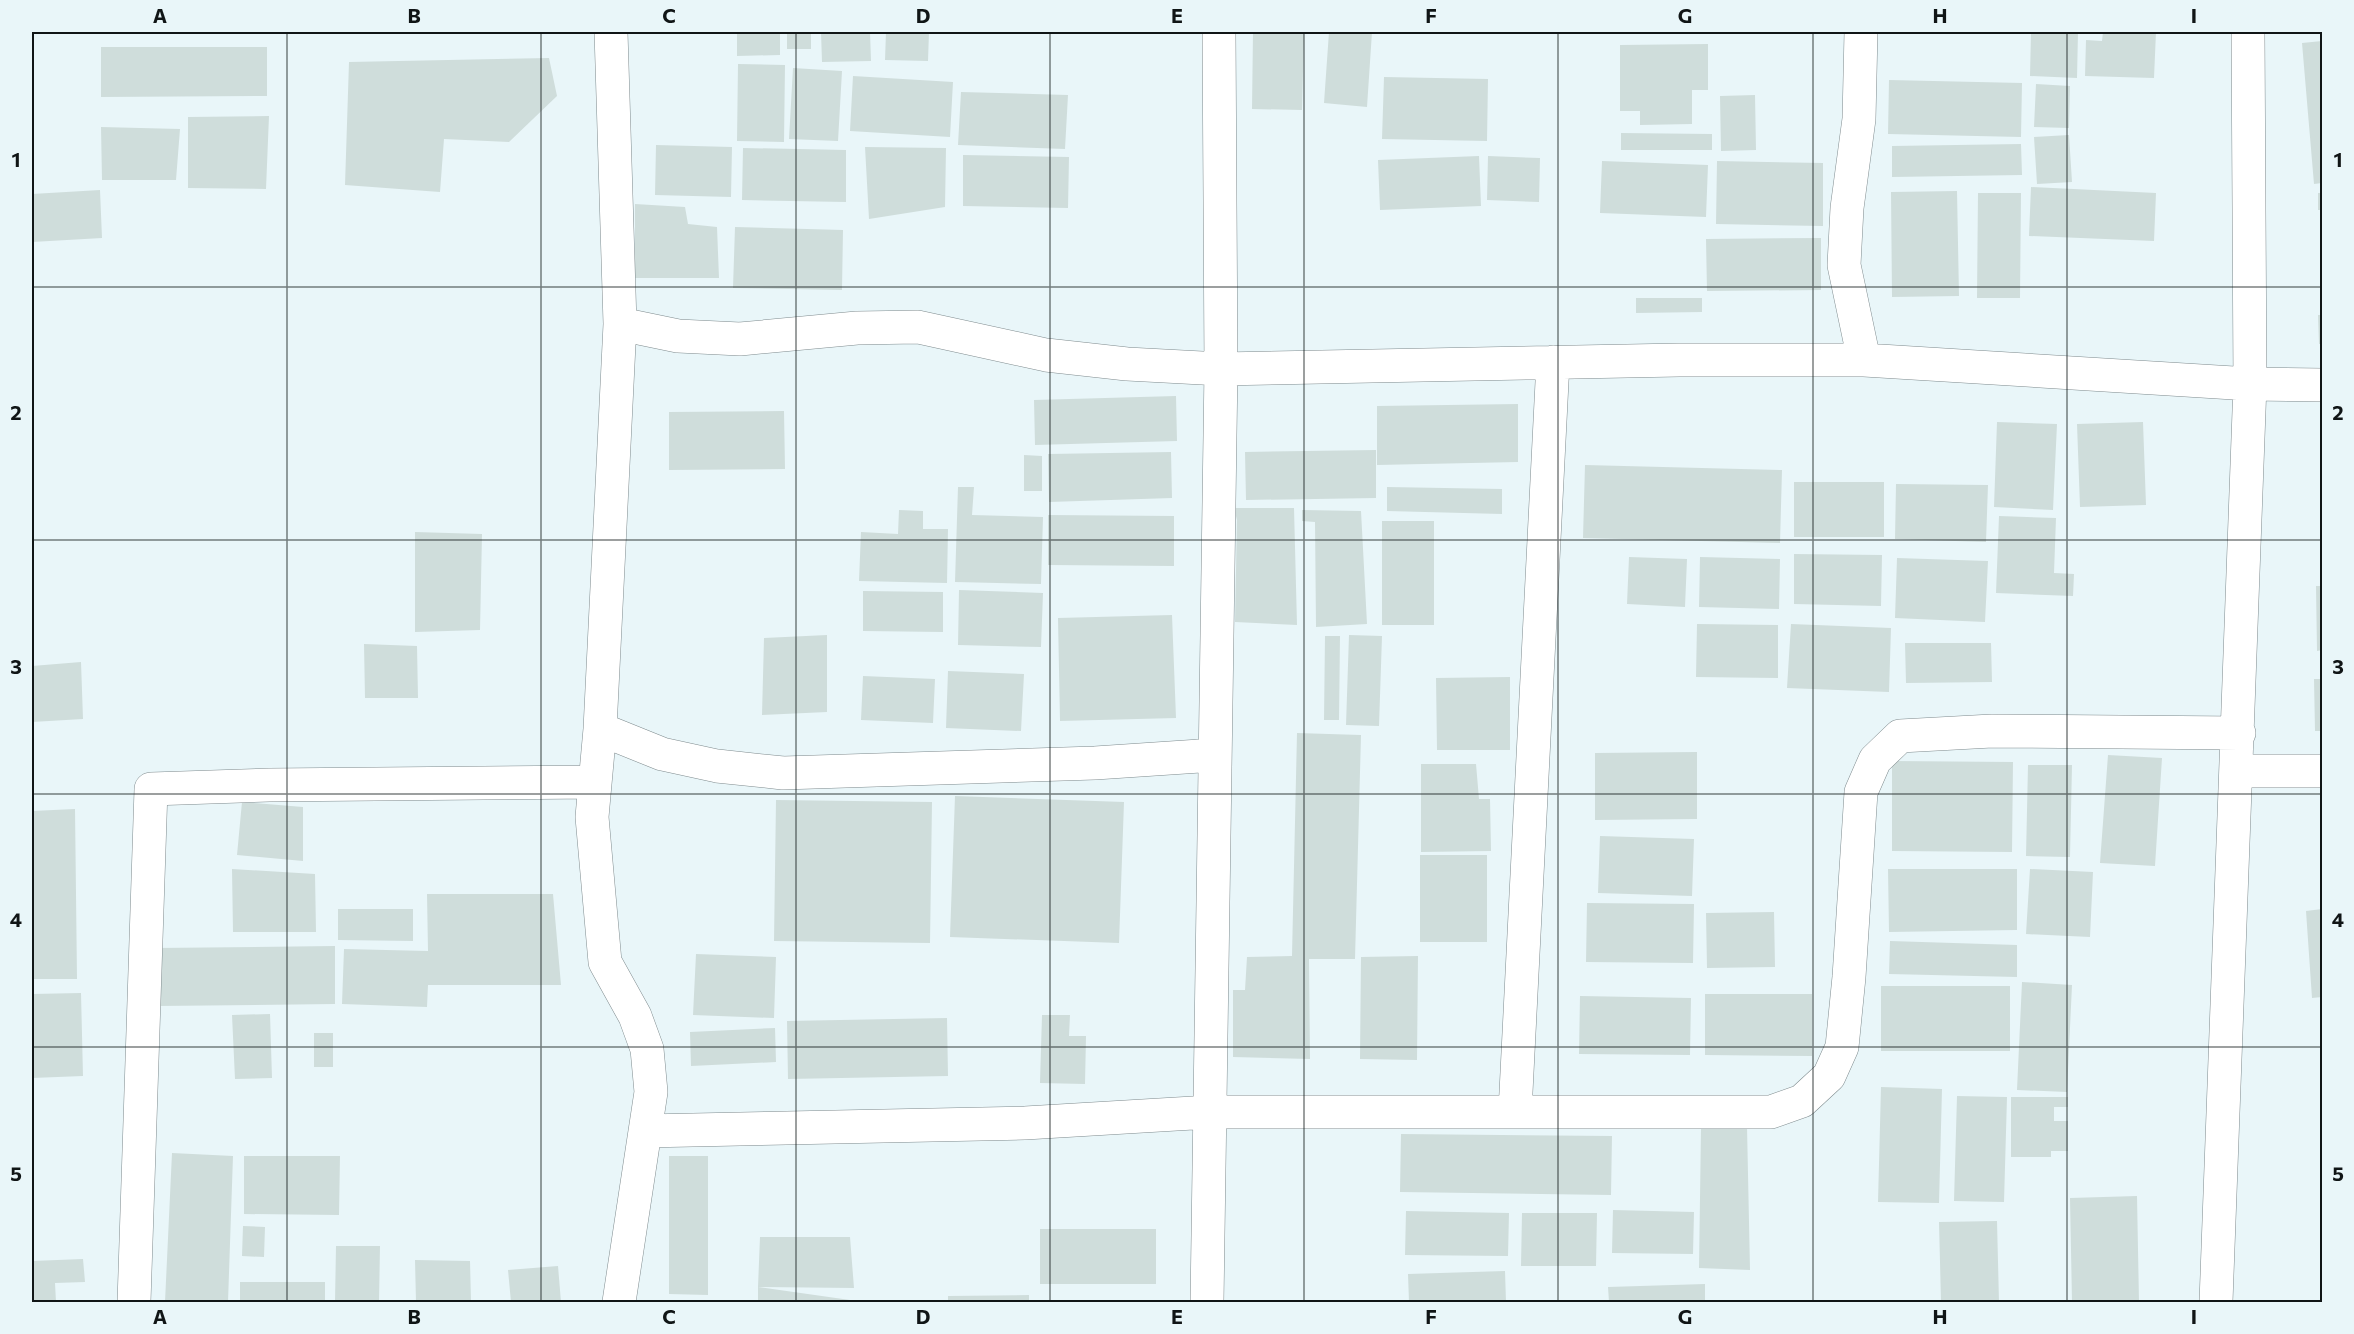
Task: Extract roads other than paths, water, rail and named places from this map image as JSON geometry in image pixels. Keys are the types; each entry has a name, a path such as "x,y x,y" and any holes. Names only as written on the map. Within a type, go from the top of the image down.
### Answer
{"street":[{"path":"611,32 620,324 600,729 592,817 605,962 635,1016 647,1049 651,1092 620,1302"},
{"path":"1207,1302 1221,369 1219,32"},
{"path":"1861,32 1859,120 1847,208 1844,265 1864,360"},
{"path":"2216,1302 2238,771 2250,384 2248,32"},
{"path":"620,324 678,336 740,339 857,328 918,327 1046,356 1127,364 1221,369 1553,362 1864,360 2250,384 2322,385"},
{"path":"1515,1112 1553,362"},
{"path":"600,729 662,753 717,766 783,773 1095,763 1215,755"},
{"path":"645,1131 1025,1123 1210,1112 1772,1112 1802,1101 1830,1076 1842,1047 1861,792 1875,760 1900,736 1992,731 2239,733"},
{"path":"2238,771 2322,771"},
{"path":"134,1302 151,789 269,785 595,782"}]}
